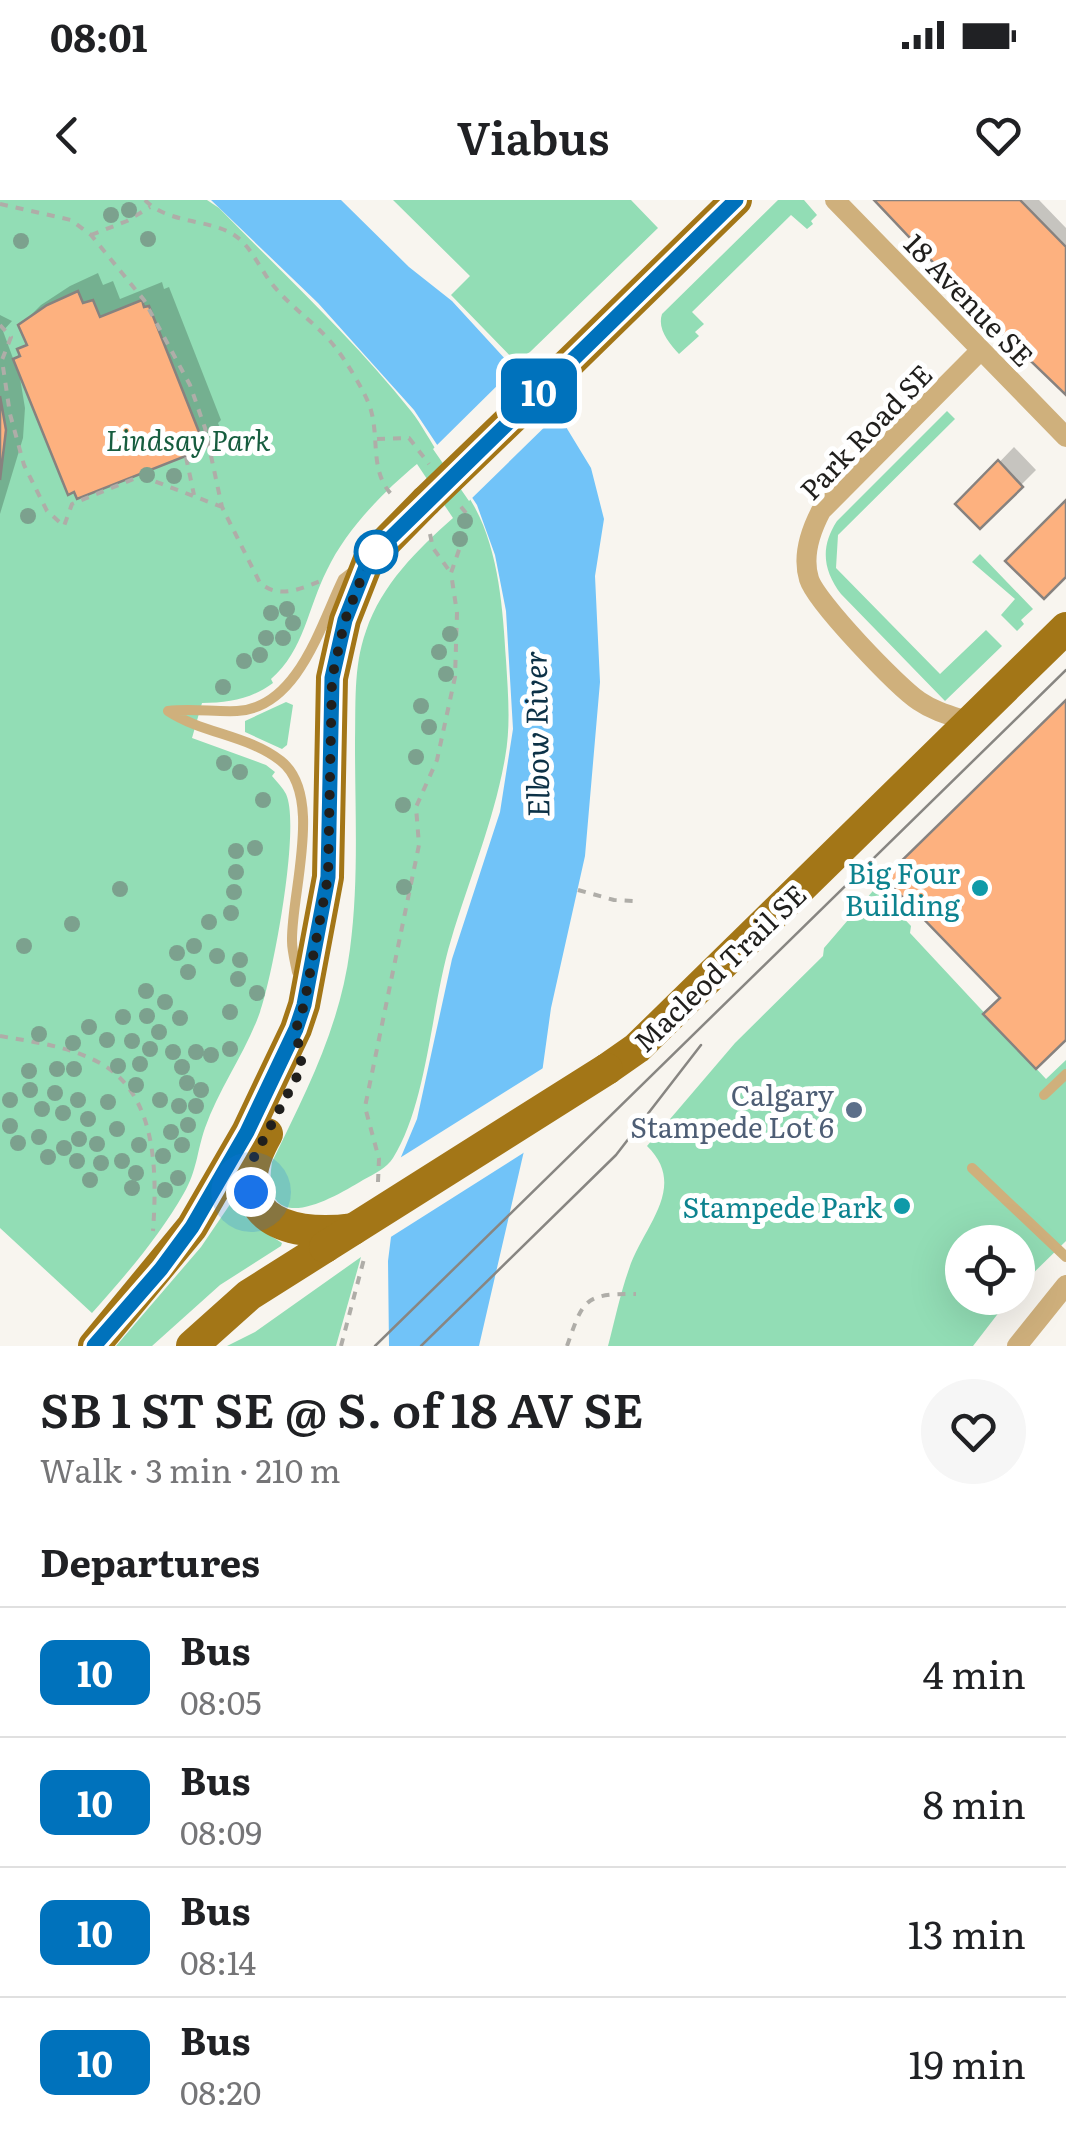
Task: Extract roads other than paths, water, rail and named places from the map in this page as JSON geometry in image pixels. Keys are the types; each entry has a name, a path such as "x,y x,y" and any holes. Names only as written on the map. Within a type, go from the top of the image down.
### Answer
{"main road":[{"path":"94,1346 192,1227 247,1132 300,1017 328,877 332,678 345,620 369,559 435,508 566,366 727,204"},
{"name":"Macleod Trail SE","path":"192,1346 249,1295 343,1240 638,1048 1066,628"},
{"path":"300,1017 302,1067 252,1161 251,1192 266,1215 288,1228 343,1240"}],"street":[{"name":"18 Avenue SE","path":"834,200 1066,437"},
{"name":"Park Road SE","path":"970,722 916,700 827,610 814,593 807,553 811,531 821,512 981,350"},
{"path":"1017,1346 1066,1285"}],"lane":[{"path":"300,1017 292,942 303,797 284,763 259,747 186,723 168,711 240,711 264,704 284,689 296,674 343,578 369,559"},
{"path":"1044,1095 1066,1074"},
{"path":"972,1168 1066,1257"}],"water":[{"name":"Elbow River","path":"211,200 341,200 409,267 452,301 563,422 591,468 604,519 595,576 600,682 585,856 551,1008 542,1073 479,1346 389,1346 388,1261 401,1157 417,1119 452,959 500,812 513,729 506,611 495,555 477,505 414,410 318,303"}],"tram line":[{"path":"375,1346 1066,670"},
{"path":"421,1346 616,1155 701,1045"}],"place":[{"name":"Big Four Building","path":"980,888"},
{"name":"Calgary Stampede Lot 6","path":"854,1110"},
{"name":"Stampede Park","path":"902,1206"}],"park label":[{"name":"Lindsay Park","path":"188,439"}]}
